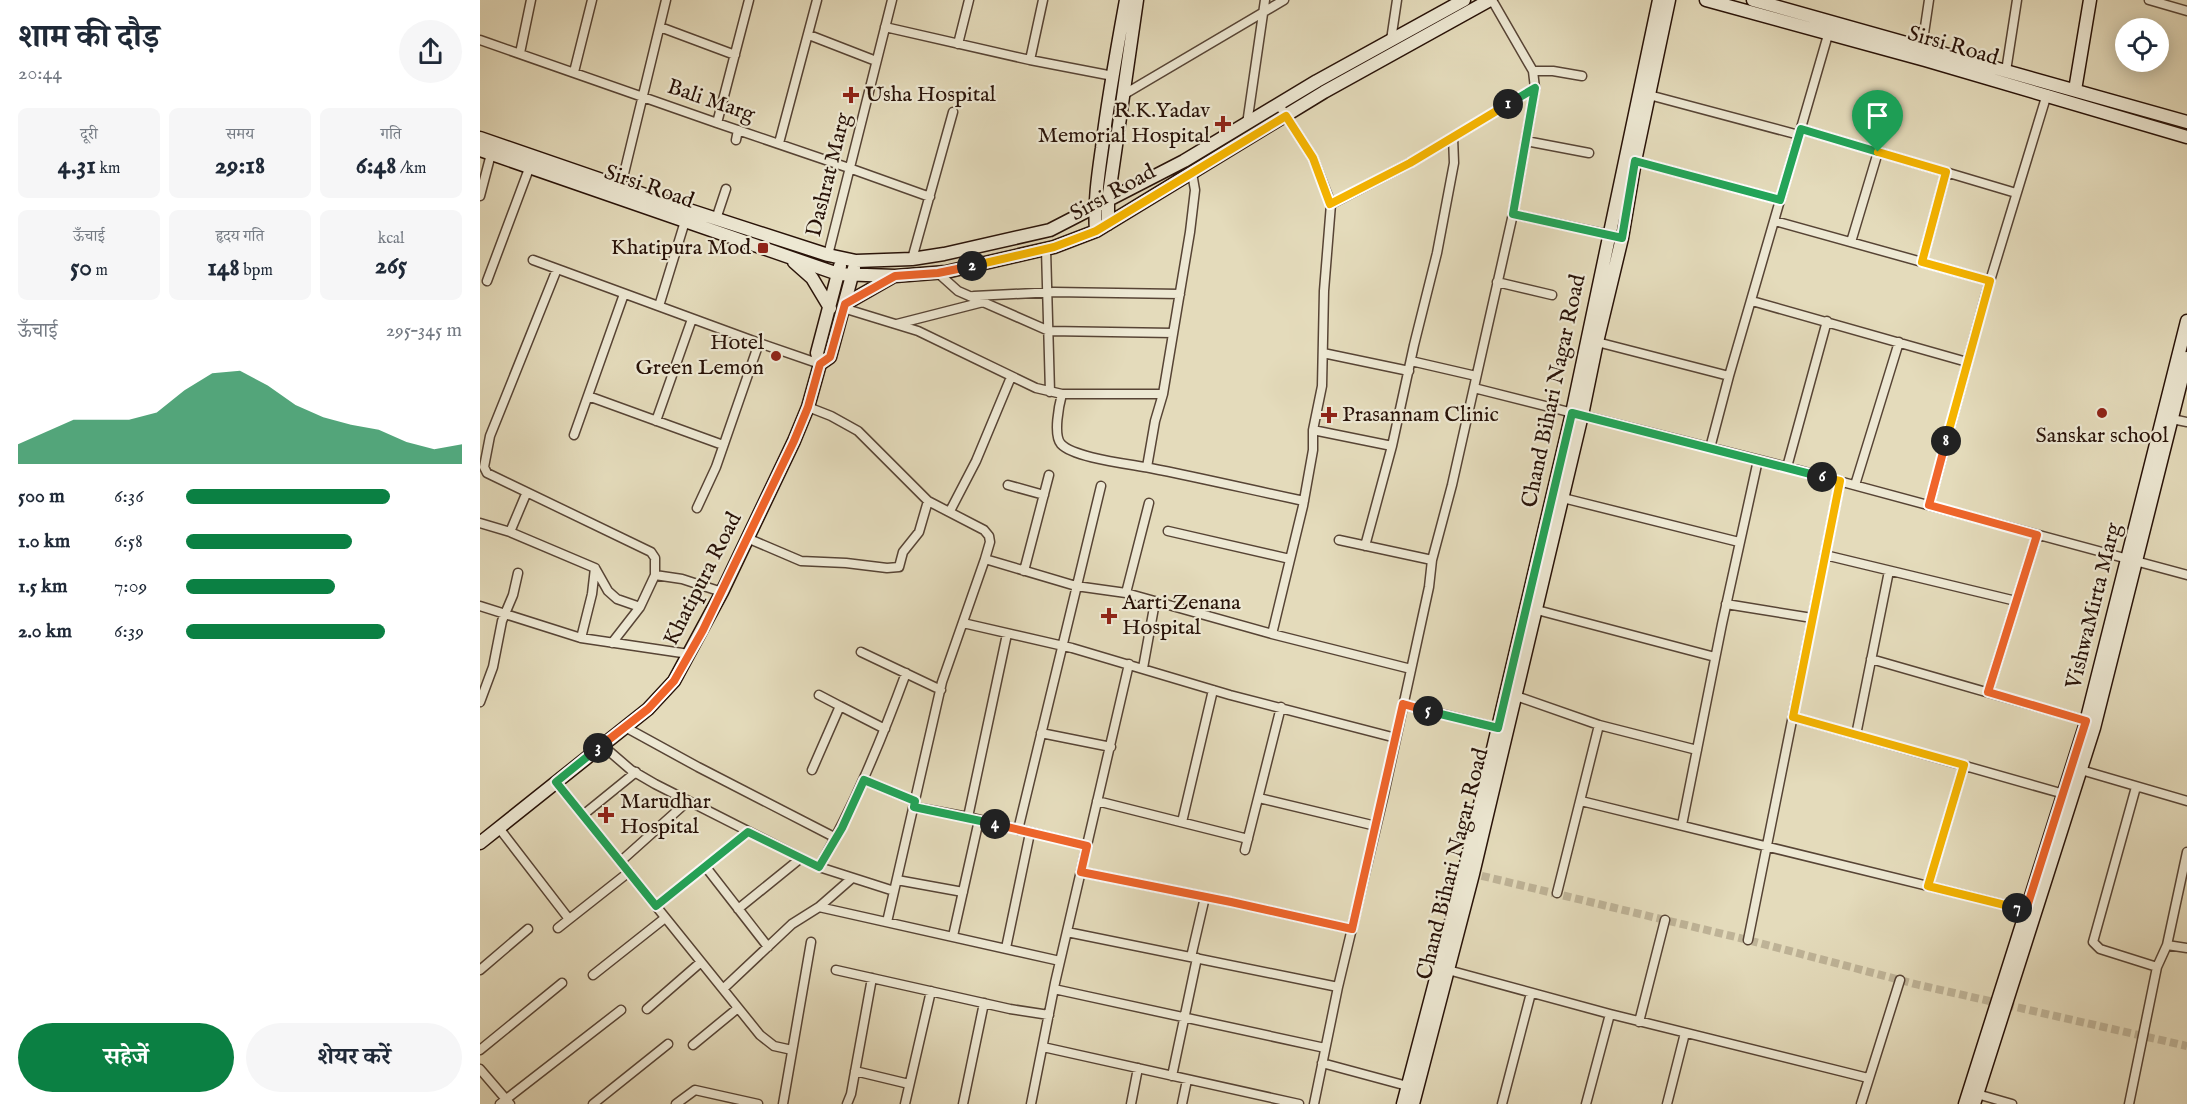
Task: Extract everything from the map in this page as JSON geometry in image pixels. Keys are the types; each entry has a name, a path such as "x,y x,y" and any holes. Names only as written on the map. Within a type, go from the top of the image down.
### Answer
{"street":[{"path":"520,52 531,0"},
{"path":"574,72 592,0"},
{"path":"621,186 666,0"},
{"path":"717,123 749,0"},
{"path":"779,143 817,0"},
{"name":"Dashrat Marg","path":"828,255 892,0"},
{"path":"958,44 969,0"},
{"path":"1029,60 1043,0"},
{"path":"1096,231 1094,209 1126,0"},
{"path":"1108,224 1108,201 1137,0"},
{"path":"1247,124 1265,0"},
{"path":"1123,95 1284,0"},
{"path":"1391,40 1397,0"},
{"name":"Sirsi Road","path":"480,138 621,186 687,216 838,274 895,276 938,273 1047,249 1096,231 1192,173 1282,110 1391,40 1464,0"},
{"path":"1314,1104 1338,987 1429,587 1432,560 1513,214 1535,88 1533,71 1491,0"},
{"name":"Sirsi Road","path":"486,152 687,216 716,219 828,255 856,261 912,259 1050,230 1184,161 1247,124 1282,110 1491,0"},
{"name":"Chand Bihari Nagar Road","path":"1443,969 1498,728 1597,342 1659,0"},
{"name":"Chand Bihari Nagar Road","path":"1403,1104 1412,1087 1537,610 1563,498 1577,414 1669,0"},
{"name":"Sirsi Road","path":"1706,0 1922,47 2187,122"},
{"name":"Sirsi Road","path":"1753,0 1766,2 1830,28 2187,136"},
{"path":"1922,47 1929,0"},
{"path":"2006,71 2017,0"},
{"path":"2075,90 2090,0"},
{"path":"2151,0 2187,11"},
{"path":"660,27 735,55"},
{"path":"885,27 1029,60 1113,76"},
{"path":"1710,448 1830,28"},
{"path":"809,35 876,61"},
{"name":"Bali Marg","path":"480,39 930,198"},
{"path":"1533,71 1553,71 1582,76"},
{"path":"1330,204 1454,137 1535,88"},
{"path":"1929,505 1990,281 2047,94"},
{"path":"1649,95 1878,152 2016,193"},
{"path":"1272,634 1304,501 1313,450 1313,430 1322,386 1324,291 1330,204 1313,158 1282,110"},
{"path":"912,259 953,112"},
{"path":"736,140 738,130"},
{"path":"1365,546 1392,446 1443,221 1454,164 1454,137"},
{"path":"1526,141 1589,153"},
{"path":"480,196 486,152"},
{"path":"1851,242 1878,152"},
{"path":"1635,161 1780,200"},
{"path":"488,281 530,166"},
{"path":"1922,262 1946,172"},
{"path":"1147,467 1155,421 1163,394 1180,294 1195,190 1192,173"},
{"path":"716,219 726,189"},
{"path":"1513,214 1616,236"},
{"path":"659,306 687,216"},
{"path":"1775,221 1990,281"},
{"path":"1047,249 1050,392"},
{"path":"787,255 813,278 830,308"},
{"path":"820,364 817,353 842,258"},
{"path":"533,260 759,344 820,364"},
{"name":"Khatipura Road","path":"480,843 648,709 674,681 722,592 794,441 808,407 820,364 830,357 856,261"},
{"path":"557,269 490,436 483,467 487,473 526,494 651,552 655,558 655,575 640,607 612,643"},
{"path":"938,273 958,291 1049,331 1173,333"},
{"path":"844,306 895,276"},
{"path":"1497,282 1552,295"},
{"path":"971,296 1048,293 1180,294"},
{"path":"574,435 624,294"},
{"path":"1752,301 1967,362"},
{"path":"895,325 984,302"},
{"path":"844,306 918,331 1011,377 1050,392 1163,394"},
{"path":"656,421 692,319"},
{"path":"1787,467 1827,321"},
{"name":"VishwaMirta Marg","path":"1976,1099 2094,728 2187,321"},
{"path":"1597,342 1729,376"},
{"path":"1855,485 1899,342"},
{"path":"698,508 723,446 759,344"},
{"path":"1323,352 1408,371"},
{"name":"VishwaMirta Marg","path":"1965,1104 2086,721 2172,419 2187,358"},
{"path":"1411,361 1476,376"},
{"path":"950,511 976,461 1011,377"},
{"path":"1474,388 1787,467 2187,575"},
{"path":"1062,394 1057,424 1059,440 1062,445 1077,452 1304,501"},
{"path":"588,396 723,446"},
{"path":"808,407 831,416 858,431 928,501 950,511 989,536 990,542 941,690 887,922"},
{"path":"2172,419 2187,422"},
{"path":"1313,430 1392,446"},
{"path":"1682,825 1726,604 1758,460"},
{"path":"1023,571 1049,475"},
{"path":"1748,940 1840,481"},
{"path":"1008,485 1044,495"},
{"path":"1018,830 1101,486"},
{"path":"510,532 526,494"},
{"path":"1563,498 1739,542"},
{"path":"747,538 801,561 899,567 903,552 919,532 928,501"},
{"path":"1126,593 1149,503"},
{"path":"480,523 510,532 595,568 608,591 617,599 640,607"},
{"path":"1168,531 1290,559"},
{"path":"1988,692 2037,535"},
{"path":"1339,540 1432,560"},
{"path":"1825,555 2016,601"},
{"path":"985,559 1076,585 1126,593 1272,634 1411,669"},
{"path":"581,638 592,594 595,568"},
{"path":"1856,735 1889,571"},
{"path":"480,702 493,667 502,621 513,596 518,573"},
{"path":"655,575 682,579 722,592"},
{"path":"1143,668 1155,602"},
{"path":"1726,604 1812,618"},
{"path":"480,606 581,638 689,654"},
{"path":"1537,610 1715,657"},
{"path":"963,622 1063,646 1213,690 1396,738"},
{"path":"968,817 1007,634"},
{"path":"861,652 941,690"},
{"path":"1871,659 2086,721"},
{"path":"1031,1104 1060,961 1130,664"},
{"path":"819,867 864,780 906,673"},
{"path":"1182,822 1213,690"},
{"path":"819,695 885,729"},
{"path":"1516,696 1599,725 1697,750"},
{"path":"1403,704 1498,728"},
{"path":"812,770 840,706"},
{"path":"1245,850 1281,707"},
{"path":"1793,717 2064,794"},
{"path":"1557,893 1599,725"},
{"path":"625,727 836,837"},
{"path":"1041,733 1111,747"},
{"path":"602,745 636,772 748,832 819,867 894,891"},
{"path":"1928,886 1964,765"},
{"path":"2081,770 2187,801"},
{"path":"583,815 636,772"},
{"path":"864,780 915,804 1087,846"},
{"path":"556,782 767,1041 774,1046 792,1050"},
{"path":"2136,787 2093,942 2100,949 2157,967"},
{"path":"1259,798 1376,826"},
{"path":"621,861 688,801"},
{"path":"1097,801 1248,839"},
{"path":"1581,801 2026,910"},
{"path":"953,936 979,820"},
{"path":"499,828 569,919"},
{"path":"656,906 748,832"},
{"path":"1006,948 1030,832"},
{"path":"2129,1104 2157,967 2167,945 2187,852"},
{"path":"738,909 801,858"},
{"path":"705,866 768,947"},
{"path":"558,928 628,872"},
{"path":"1081,872 1352,929"},
{"path":"723,989 792,924 819,907 851,879"},
{"path":"897,880 963,892"},
{"path":"1172,1076 1205,897"},
{"path":"819,907 1060,961"},
{"path":"592,975 665,918"},
{"path":"1639,1022 1665,920"},
{"path":"480,970 528,929"},
{"path":"1067,932 1338,987"},
{"path":"783,1104 811,942"},
{"path":"2167,945 2187,948"},
{"path":"647,1009 701,962"},
{"path":"1443,969 1685,1034 1868,1078"},
{"path":"836,970 1049,1015"},
{"path":"847,1104 872,978"},
{"path":"1861,1104 1900,980"},
{"path":"480,1050 562,983"},
{"path":"1054,989 1325,1048"},
{"path":"904,1104 931,991"},
{"path":"1502,1104 1531,993"},
{"path":"963,1104 984,1003"},
{"path":"693,1046 738,1008"},
{"path":"480,1069 505,1102 621,1010"},
{"path":"1586,1104 1610,1014"},
{"path":"1667,1104 1685,1034"},
{"path":"593,1104 668,1044"},
{"path":"1043,1047 1299,1104"},
{"path":"1322,1063 1412,1087"},
{"path":"1131,1104 1138,1068"},
{"path":"855,1071 909,1084"},
{"path":"1182,1104 1187,1080"},
{"name":"Chand Bihari Nagar Road","path":"1412,1087 1413,1104"},
{"path":"676,1104 694,1090 722,1100 758,1104"},
{"path":"1976,1099 2012,1104"}],"tunnel":[{"path":"1470,873 1748,940 1919,985 2187,1046"}],"place":[{"name":"Usha Hospital","path":"851,95"},
{"name":"R.K.Yadav Memorial Hospital","path":"1223,124"},
{"name":"Khatipura Mod","path":"763,248"},
{"name":"Hotel Green Lemon","path":"776,356"},
{"name":"Sanskar school","path":"2102,413"},
{"name":"Prasannam Clinic","path":"1329,415"},
{"name":"Aarti Zenana Hospital","path":"1109,616"},
{"name":"Marudhar Hospital","path":"606,815"}],"route":[{"path":"1535,88 1513,214 1622,238 1635,161 1780,200 1801,129 1878,152 1946,172 1922,262 1990,281 1929,505 2037,535 1988,692 2086,721 2026,910 1928,886 1964,765 1793,717 1840,481 1572,413 1498,728 1403,704 1352,929 1081,872 1087,846 973,818 914,807 915,801 864,780 842,828 819,867 748,832 656,906 556,782 648,709 674,681 722,592 794,441 808,407 820,364 830,357 845,304 895,276 946,272 1054,247 1096,231 1286,116 1313,158 1330,204 1410,163 1535,88"}]}
